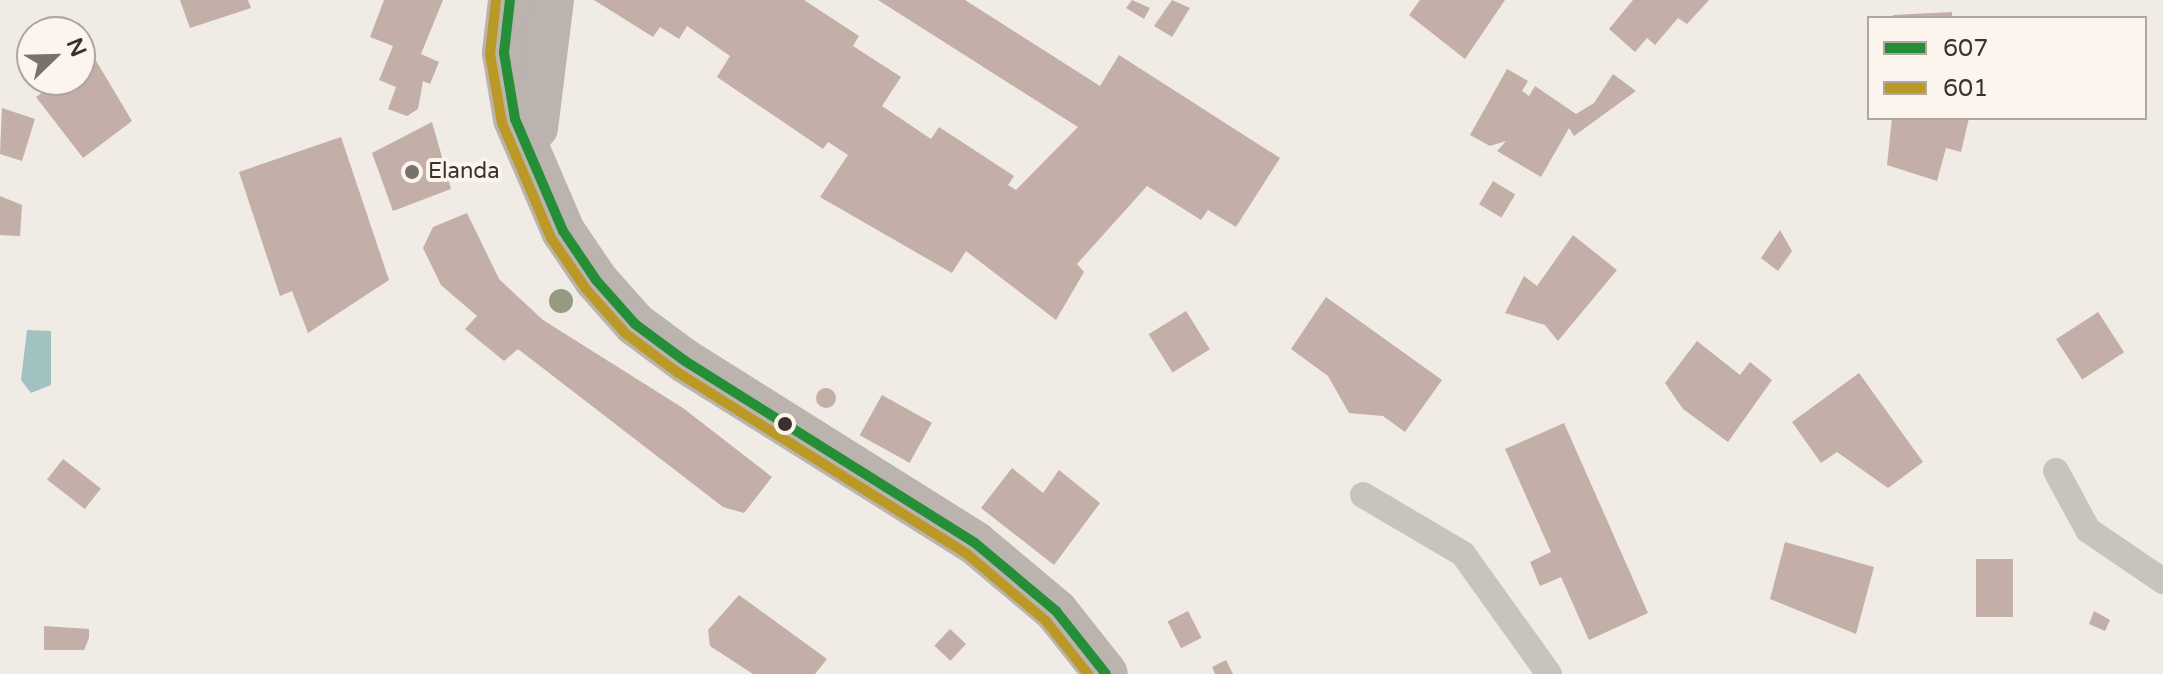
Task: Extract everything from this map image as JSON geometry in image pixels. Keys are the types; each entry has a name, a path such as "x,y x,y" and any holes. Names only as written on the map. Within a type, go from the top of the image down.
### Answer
{"main road":[{"path":"510,0 504,53 510,92 536,170 563,231 635,324 975,543 1056,611 1106,674"},
{"path":"536,170 536,87 552,0"}],"lane":[{"path":"2056,471 2088,530 2163,581"},
{"path":"1363,495 1463,554 1549,674"}],"water":[{"path":"27,330 51,331 51,385 31,393 21,380"}],"building":[{"path":"180,0 248,0 251,8 190,28"},
{"path":"384,0 443,0 421,54 439,62 430,84 423,81 418,109 407,116 388,109 396,87 379,80 393,46 370,37"},
{"path":"594,0 804,0 859,36 853,46 901,77 882,106 931,139 939,127 1014,176 1008,185 1016,190 1078,127 878,0 965,0 1100,86 1119,55 1280,158 1236,227 1208,210 1201,220 1147,186 1077,264 1084,272 1056,320 966,251 952,273 820,197 848,155 828,142 823,149 717,77 730,56 687,26 679,39 660,27 653,37"},
{"path":"1132,0 1150,8 1144,19 1126,8"},
{"path":"1172,0 1190,8 1172,37 1154,26"},
{"path":"1420,0 1505,0 1465,59 1409,15"},
{"path":"1633,0 1709,0 1687,24 1678,18 1655,45 1647,38 1635,52 1609,29"},
{"path":"1952,12 1952,16 1893,15"},
{"path":"96,61 132,121 83,158 36,97 96,96"},
{"path":"1507,69 1528,81 1522,91 1529,96 1535,86 1576,114 1594,103 1613,74 1636,91 1574,136 1569,128 1541,177 1497,151 1506,141 1490,146 1470,135"},
{"path":"2,108 35,119 22,161 0,154"},
{"path":"1892,120 1969,120 1961,152 1946,148 1937,181 1887,165"},
{"name":"Elanda","path":"432,122 451,189 393,211 372,153"},
{"path":"341,137 389,280 308,333 292,291 280,296 239,172"},
{"path":"1493,181 1515,194 1501,218 1479,204"},
{"path":"0,196 22,205 20,236 0,235"},
{"path":"467,213 499,279 543,320 683,408 772,477 744,513 723,507 518,349 504,361 465,329 477,316 441,285 423,248 433,227"},
{"path":"1780,230 1792,251 1778,271 1761,258"},
{"path":"1573,235 1617,270 1558,341 1545,325 1505,313 1524,276 1537,286"},
{"path":"1326,297 1442,380 1405,432 1383,416 1349,413 1328,376 1291,349"},
{"path":"1186,311 1210,349 1173,372 1149,334"},
{"path":"2098,312 2124,352 2082,379 2056,339"},
{"path":"1697,341 1740,375 1750,362 1772,380 1728,442 1683,409 1665,383"},
{"path":"1859,373 1923,462 1888,488 1837,452 1821,463 1792,422"},
{"path":"822,388 830,388 836,398 830,408 822,408 816,402 816,394"},
{"path":"882,395 932,423 910,463 860,435"},
{"path":"1564,423 1648,613 1589,640 1561,577 1540,586 1530,562 1551,552 1505,449"},
{"path":"63,459 101,489 85,509 47,479"},
{"path":"1012,468 1043,493 1059,470 1100,503 1054,565 981,508"},
{"path":"1785,542 1874,567 1856,634 1770,599"},
{"path":"1976,559 2013,559 2013,617 1976,617"},
{"path":"739,595 827,659 815,674 753,674 710,646 708,630"},
{"path":"1188,611 1202,638 1181,648 1168,621"},
{"path":"2094,611 2110,620 2105,631 2089,624"},
{"path":"44,626 89,629 84,650 44,650"},
{"path":"950,629 966,644 950,661 934,646"},
{"path":"1226,660 1233,674 1215,674 1212,667"}],"transit line":[{"name":"601","path":"496,0 490,54 502,123 551,238 586,289 626,334 677,372 967,554 1046,621 1088,674"},
{"name":"607","path":"510,0 504,53 515,119 563,231 596,280 635,324 685,361 975,543 1056,611 1106,674"}],"place":[{"name":"Elanda","path":"412,172"}]}
